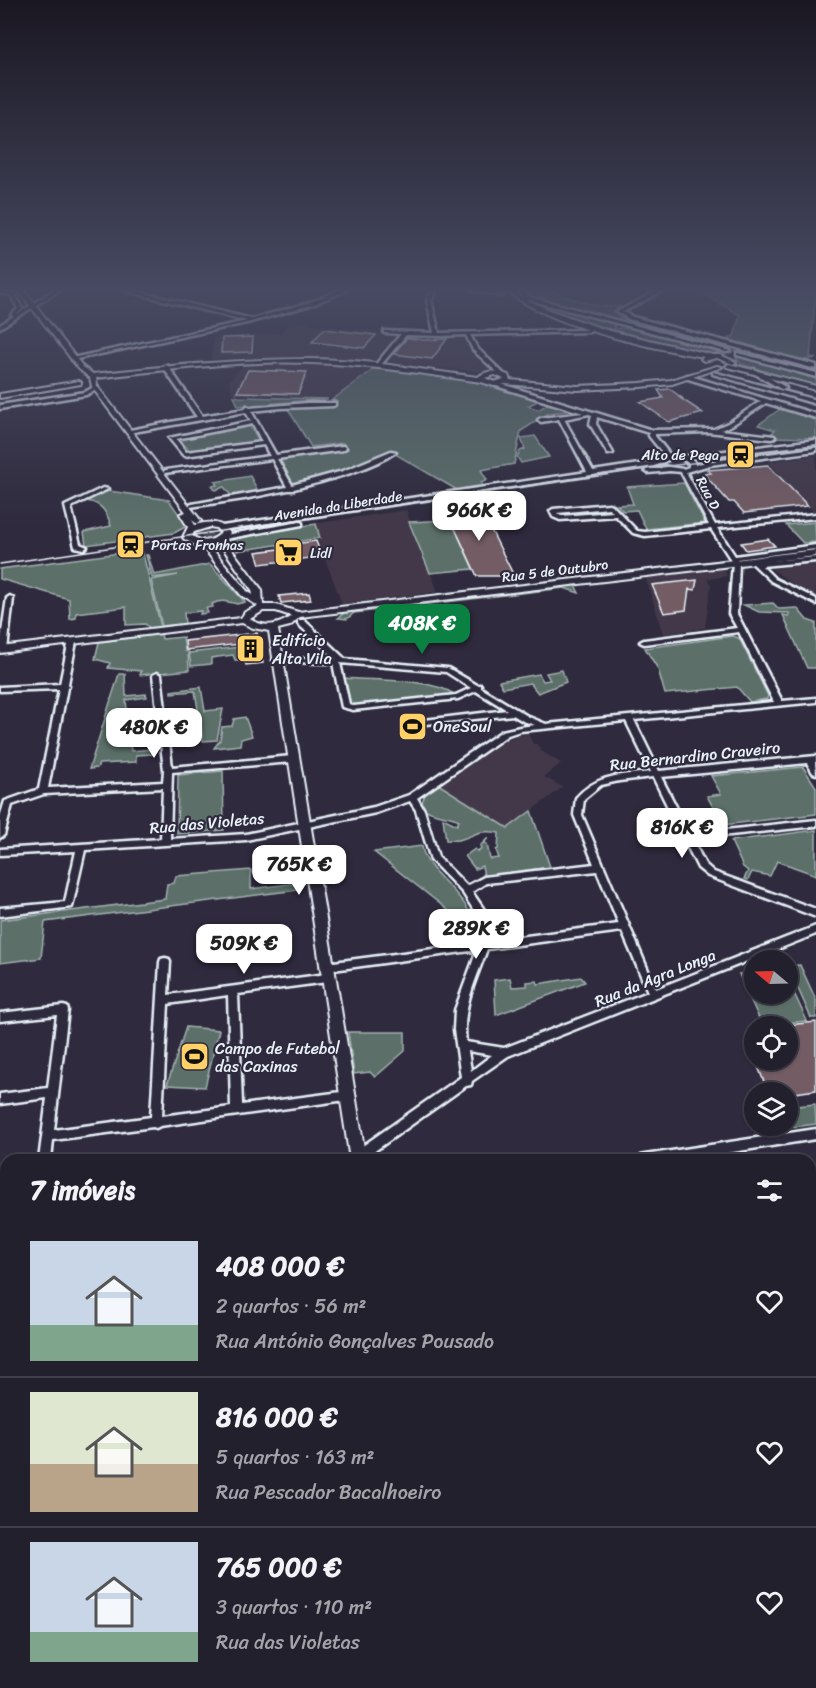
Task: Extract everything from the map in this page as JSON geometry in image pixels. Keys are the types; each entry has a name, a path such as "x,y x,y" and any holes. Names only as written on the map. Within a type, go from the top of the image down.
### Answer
{"main road":[{"path":"77,380 81,369"},
{"path":"82,369 93,380 196,521"},
{"path":"0,396 77,380 93,380 104,375 159,369"},
{"path":"432,369 491,373"},
{"path":"438,369 491,373 505,383"},
{"path":"491,373 492,384 520,382 588,387 640,385 687,377 703,369"},
{"path":"748,369 763,373"},
{"path":"750,369 816,388"},
{"path":"77,380 93,380"},
{"path":"145,453 166,472 203,520 224,534"},
{"path":"145,453 150,468 191,523 188,538 209,549 244,593 261,606"},
{"path":"191,530 211,525"},
{"path":"201,544 224,534"},
{"path":"224,534 224,546 257,590 261,606"},
{"path":"218,549 261,606"},
{"name":"Rua 5 de Outubro","path":"273,627 299,618 734,561 755,562 816,553"},
{"path":"244,620 261,606"},
{"name":"Rua 5 de Outubro","path":"261,606 283,609 299,618"},
{"path":"1,650 244,620 255,626 273,627 292,759 357,1154"}],"street":[{"path":"167,369 199,416"},
{"path":"488,369 491,373"},
{"path":"724,369 779,391 816,402"},
{"path":"793,369 816,375"},
{"path":"754,371 796,396"},
{"path":"687,377 816,416"},
{"path":"0,406 86,393 93,380"},
{"path":"505,383 592,414 652,432 724,428 779,391"},
{"path":"130,432 199,416 247,408 333,404"},
{"path":"247,408 272,458 291,489"},
{"path":"541,420 592,414"},
{"path":"592,414 593,424 610,453"},
{"path":"560,417 591,474"},
{"path":"254,422 172,438 185,454 265,443"},
{"path":"708,430 772,437"},
{"path":"652,432 652,436 668,456 683,457 816,442"},
{"path":"166,472 343,448"},
{"path":"683,471 692,467 816,449"},
{"path":"192,506 291,489 358,468 393,452"},
{"name":"Avenida da Liberdade","path":"224,534 654,464 668,456"},
{"path":"683,457 692,462 692,467"},
{"path":"658,461 660,466 668,470"},
{"name":"Avenida da Liberdade","path":"224,534 572,481 668,470 683,471"},
{"name":"Rua D","path":"683,471 712,527 734,561"},
{"path":"84,547 77,546 68,507 105,489"},
{"path":"618,514 560,518 555,516 553,511 606,506 618,514 635,531 642,534 816,516"},
{"name":"Rua 5 de Outubro","path":"734,561 816,547"},
{"name":"Rua 5 de Outubro","path":"755,562 816,559"},
{"path":"734,561 732,608 740,630 779,702"},
{"path":"755,562 773,580 816,602"},
{"path":"1,650 10,598"},
{"path":"299,618 340,661 345,705 352,708 458,697 478,687"},
{"path":"644,642 740,630"},
{"path":"43,791 72,642"},
{"path":"277,660 340,661 448,670 526,719 548,726"},
{"path":"157,675 168,770 165,843"},
{"path":"0,689 65,686"},
{"path":"505,733 548,726 779,702 815,701"},
{"path":"416,723 515,712"},
{"name":"Rua das Violetas","path":"0,852 246,837 387,807 412,797 526,719"},
{"path":"629,719 705,870 816,913"},
{"path":"168,770 292,759"},
{"path":"812,759 816,771"},
{"name":"Rua Bernardino Craveiro","path":"654,995 623,927 578,815 580,798 590,788 608,780 812,759"},
{"path":"0,835 4,804 43,791 167,785"},
{"path":"412,797 420,810 434,858 466,891 480,911 484,945 460,1010 461,1045 467,1082"},
{"path":"687,837 816,823"},
{"path":"0,912 69,905 81,847"},
{"path":"466,891 484,880 598,867"},
{"path":"164,1000 233,991 484,945 623,927"},
{"name":"Rua da Agra Longa","path":"364,1154 467,1082 504,1053 816,930"},
{"path":"156,1123 165,962"},
{"path":"233,991 237,1111"},
{"path":"0,1017 63,1010 46,1154"},
{"path":"461,1045 504,1053"},
{"path":"0,1099 53,1092"},
{"path":"48,1136 349,1096"},
{"path":"688,1154 816,1134"}],"shaded area":[{"path":"240,369 375,369 332,399 233,395 229,381"},
{"path":"451,369 488,369 483,372"},
{"path":"816,455 816,511 814,512 768,462"},
{"path":"406,510 438,592 342,604 312,524"},
{"path":"816,563 816,596 771,569"},
{"path":"723,566 727,576 707,579 711,585 705,628 663,634 645,576"},
{"path":"528,733 533,744 537,744 541,751 561,763 544,777 563,787 508,828 438,784 501,741"}],"green space":[{"path":"375,369 392,369 469,378 507,392 541,399 528,406 538,410 551,402 567,411 549,413 521,431 514,464 481,470 487,480 481,483 483,487 457,490 392,452 363,466 297,485 293,483 280,459 347,449 343,443 311,447 288,409 328,408 337,402 332,400"},
{"path":"757,369 790,369 816,376 816,386"},
{"path":"234,396 239,397 328,399 238,406"},
{"path":"780,409 816,419 816,438 767,437 775,430 758,425"},
{"path":"250,426 259,440 257,442 191,451 178,439"},
{"path":"535,436 549,457 521,463 517,457 520,451 525,449 521,438"},
{"path":"250,476 259,493 232,497 224,487 215,490 212,486 217,485 215,482"},
{"path":"684,483 705,523 646,529 637,510 623,511 617,505 633,504 627,487"},
{"path":"109,491 169,500 187,526 174,533 86,545 84,532 111,526 107,514 100,506 91,502 79,501"},
{"path":"451,520 473,569 430,573 409,522"},
{"path":"815,522 816,542 803,543 786,525"},
{"path":"316,524 320,538 237,551 231,542 238,536"},
{"path":"142,550 161,627 150,628 145,624 126,625 126,607 76,613 76,618 70,619 69,599 0,579 0,569"},
{"path":"146,555 148,555 154,575 210,564 245,602 237,604 224,601 215,602 212,604 213,607 206,608 208,613 200,614 201,611 184,613 185,624 162,626 151,580 178,575 152,578"},
{"path":"575,585 579,593 564,588 354,613 347,619 338,618 344,613"},
{"path":"773,603 779,609 797,608 807,620 816,623 816,668 807,668 783,615 789,616 789,613 759,612 744,605"},
{"path":"161,634 162,639 183,637 185,651 188,651 189,670 140,675 141,671 108,668 110,663 95,659 99,642"},
{"path":"733,636 739,638 768,696 767,699 750,702 737,687 665,694 658,669 645,648"},
{"path":"240,647 241,660 235,660 233,655 211,658 211,664 191,666 189,653"},
{"path":"562,670 566,682 538,693 530,683 503,688 499,681 539,674 543,681 550,680 546,673"},
{"path":"119,674 125,674 126,696 146,694 147,697 126,700 131,751 152,749 153,754 136,755 136,762 99,764 97,768 89,769"},
{"path":"345,678 431,685 454,694 358,706 348,703"},
{"path":"201,687 205,711 223,709 217,740 203,741 195,691 171,693 171,691"},
{"path":"245,717 252,736 241,739 240,745 214,748 220,740 222,727 232,726 234,719"},
{"path":"803,767 816,787 816,814 723,825 707,796 721,794 711,776"},
{"path":"223,771 224,830 177,834 178,775"},
{"path":"438,784 508,828 531,811 550,867 484,876 482,866 475,869 465,856 475,849 477,851 481,849 480,846 488,838 484,843 487,844 490,859 499,858 496,850 499,833 483,832 461,839 446,840 443,818 457,825 459,820 433,813 421,805 426,792"},
{"path":"816,830 816,875 777,861 770,876 752,872 748,880 744,879 748,871 743,867 731,841"},
{"path":"422,846 431,867 466,906 476,932 374,852"},
{"path":"251,870 251,889 296,883 297,890 45,922 41,958 0,963 0,920 165,899 167,884 174,883 176,876"},
{"path":"798,965 800,965 816,1000 816,1018 811,1018 798,989"},
{"path":"739,974 744,974 744,985"},
{"path":"581,977 585,982 496,1015 494,980 510,978 512,987 527,986 527,982 537,981 538,984"},
{"path":"798,1002 807,1021 798,1022 798,1016 758,1016 753,1004 798,1004"},
{"name":"Campo de Futebol das Caxinas","path":"186,1027 219,1030 205,1087 167,1085"},
{"path":"348,1032 405,1032 405,1051 375,1077 370,1072 354,1074"},
{"path":"815,1104 816,1124 798,1126 798,1106"}],"building":[{"path":"248,370 307,372 298,394 237,392"},
{"path":"670,389 703,413 669,422 640,402 663,398 658,390"},
{"path":"768,465 808,506 744,513 734,502 729,502 704,474 711,473 707,470"},
{"path":"479,506 514,576 477,576 446,509"},
{"path":"768,539 775,546 746,550 741,543"},
{"name":"Lidl","path":"316,541 321,554 318,555 319,557 260,564 256,552 279,549 278,546"},
{"path":"697,580 695,590 689,589 686,610 664,613 652,585"},
{"path":"309,593 311,600 281,603 279,596"},
{"name":"Edifício Alta Vila","path":"257,633 263,663 246,665 240,644 186,650 185,641"},
{"path":"816,1022 816,1090 798,1093 798,1082 764,1082 759,1070 798,1070 798,1024"}],"waterway":[{"path":"800,369 816,373"}],"tunnel":[{"path":"197,521 218,549"}],"tram line":[{"path":"0,564 576,478 816,447"}],"place":[{"name":"Alto de Pega","path":"740,455"},
{"name":"Portas Fronhas","path":"130,545"},
{"name":"Lidl","path":"289,553"},
{"name":"Edifício Alta Vila","path":"251,649"},
{"name":"OneSoul","path":"412,726"},
{"name":"Campo de Futebol das Caxinas","path":"194,1057"}]}
